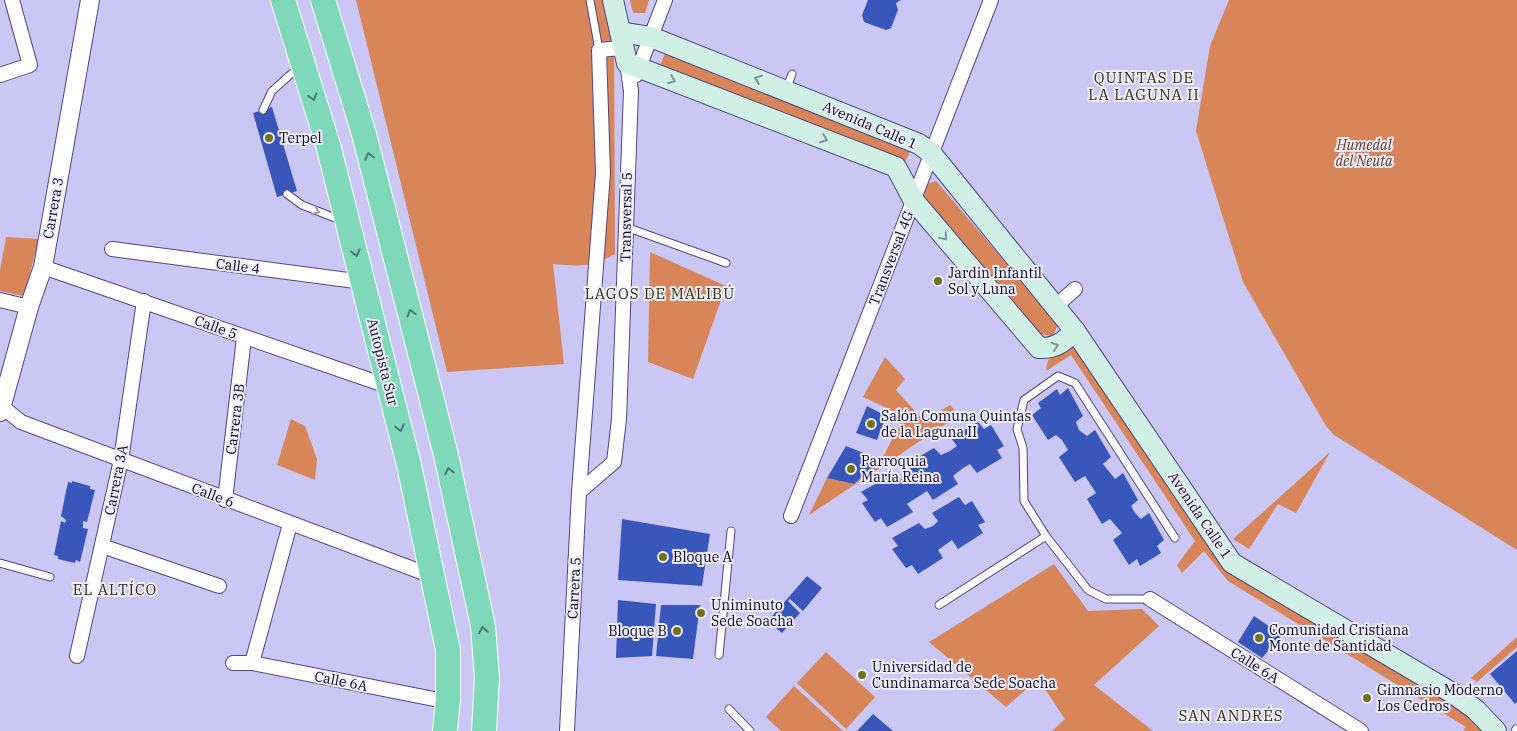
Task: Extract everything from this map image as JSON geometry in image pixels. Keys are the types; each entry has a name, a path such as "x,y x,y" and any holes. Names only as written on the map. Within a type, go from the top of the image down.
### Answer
{"highway":[{"name":"Autopista Sur","path":"283,0 328,145 390,387 432,576 448,650 448,699 445,731"},
{"path":"323,0 364,134 437,419 481,615 487,678 500,731"},
{"path":"484,731 487,678"}],"main road":[{"path":"613,0 627,52"},
{"name":"Avenida Calle 1","path":"627,52 651,37 789,82 919,144 931,153 1075,331 1232,563 1454,694 1476,710 1496,731"},
{"name":"Avenida Calle 1","path":"627,52 896,167 914,201 1039,348 1051,348 1062,343 1075,331"}],"street":[{"path":"0,75 30,65 12,0"},
{"name":"Carrera 3","path":"0,408 42,267 90,0"},
{"path":"599,50 627,52 651,37 665,0"},
{"name":"Transversal 4G","path":"791,516 991,0"},
{"name":"Carrera 5","path":"567,731 579,492 603,173 599,50"},
{"name":"Transversal 5","path":"579,492 614,462 622,362 631,90 627,52"},
{"name":"Calle 4","path":"112,249 363,282"},
{"name":"Calle 5","path":"42,267 390,387"},
{"path":"1056,306 1076,289"},
{"path":"0,300 29,307"},
{"name":"Carrera 3A","path":"77,656 121,460 144,301"},
{"name":"Carrera 3B","path":"225,500 244,338"},
{"name":"Calle 6","path":"0,408 31,431 121,460 432,576"},
{"path":"252,663 290,524"},
{"path":"102,546 219,586"},
{"name":"Calle 6A","path":"1150,599 1361,731"},
{"name":"Calle 6A","path":"233,663 252,663 434,699 448,699"}],"lane":[{"path":"590,0 599,50"},
{"path":"263,110 272,90 302,64"},
{"path":"287,194 302,205 348,223"},
{"path":"626,227 726,263"},
{"path":"1150,599 1106,599 1088,590 1046,536 1024,501 1023,448 1016,429 1024,400 1058,376 1075,383 1175,538"},
{"path":"719,655 731,530"},
{"path":"939,605 1046,536"},
{"path":"0,563 50,577"},
{"path":"729,709 750,731"}],"green space":[{"path":"356,0 606,0 614,35 615,254 592,264 553,264 564,364 447,372"},
{"path":"630,0 649,0 645,13 633,13"},
{"name":"Humedal del Neuta","path":"1229,0 1517,0 1517,550 1334,435 1326,426 1243,282 1196,131 1210,46"},
{"path":"665,54 910,152 905,162 660,65"},
{"path":"936,181 1058,324 1053,336 1039,334 923,196 927,184"},
{"path":"6,237 39,239 24,296 0,291 0,271"},
{"path":"650,252 726,286 693,379 648,362"},
{"path":"1075,345 1231,570 1467,710 1485,731 1463,731 1466,727 1228,581 1204,551 1182,573 1177,565 1195,541 1071,355 1046,371 1048,360"},
{"path":"885,357 905,379 896,390 924,421 950,405 959,415 809,515 827,478 854,484 881,461 904,416 863,397"},
{"path":"291,419 305,426 317,459 315,480 277,465"},
{"path":"1330,452 1296,513 1278,504 1249,549 1233,539"},
{"path":"1054,564 1088,611 1142,609 1159,626 1094,685 1153,731 1052,731 1065,719 1038,679 1006,707 929,642"},
{"path":"1517,637 1517,647 1477,682 1471,678"},
{"path":"826,652 875,697 846,729 797,683"},
{"path":"794,686 843,731 781,731 766,717"}],"building":[{"path":"868,0 901,0 896,3 898,10 891,28 886,30 864,22 862,15"},
{"path":"272,107 297,191 277,197 253,113"},
{"path":"1068,388 1083,416 1076,422 1079,430 1087,436 1095,430 1111,457 1103,464 1115,479 1123,473 1138,500 1131,506 1135,513 1141,519 1149,513 1164,540 1157,546 1161,553 1140,566 1137,559 1129,565 1113,540 1122,533 1110,519 1102,524 1087,499 1096,493 1085,476 1075,482 1059,457 1068,450 1062,440 1056,435 1048,440 1032,415 1041,408 1038,403 1057,389 1060,395"},
{"name":"Salón Comuna Quintas de la Laguna II","path":"867,406 886,416 877,440 856,433"},
{"path":"978,422 984,429 991,425 1004,446 997,450 1002,458 977,473 970,464 963,468 953,476 958,484 933,500 927,491 907,504 913,512 887,527 881,518 875,522 862,503 868,500 861,492 889,476 895,483 905,477 913,472 907,464 934,448 941,455 950,451 957,446 951,438"},
{"name":"Parroquia María Reina","path":"846,446 881,460 854,484 827,478"},
{"path":"72,481 90,486 90,489 95,490 87,522 83,521 83,528 88,529 80,562 76,560 75,563 58,559 58,556 54,555 61,521 65,523 66,520 61,516 68,482 72,483"},
{"path":"959,497 965,505 972,501 985,522 978,525 983,533 958,549 952,540 938,550 943,558 918,574 912,565 906,568 892,549 898,546 892,538 919,523 925,529 933,526 938,521 932,513"},
{"name":"Bloque A","path":"622,519 710,534 702,586 618,580"},
{"path":"807,576 822,588 803,611 790,599 788,601 800,613 782,633 768,621"},
{"path":"618,600 656,604 652,656 616,658"},
{"name":"Bloque B","path":"661,605 700,605 693,659 656,656"},
{"name":"Comunidad Cristiana Monte de Santidad","path":"1254,616 1282,635 1262,658 1238,642"},
{"path":"1517,651 1517,702 1515,704 1490,674"},
{"path":"873,714 893,731 857,731"}],"place":[{"name":"Terpel","path":"269,138"},
{"name":"Jardin Infantil Sol y Luna","path":"938,281"},
{"name":"Salón Comuna Quintas de la Laguna II","path":"871,424"},
{"name":"Parroquia María Reina","path":"851,469"},
{"name":"Bloque A","path":"663,557"},
{"name":"Uniminuto Sede Soacha","path":"701,613"},
{"name":"Bloque B","path":"677,631"},
{"name":"Comunidad Cristiana Monte de Santidad","path":"1259,638"},
{"name":"Universidad de Cundinamarca Sede Soacha","path":"862,675"},
{"name":"Gimnasio Moderno Los Cedros","path":"1367,698"}],"district":[{"name":"QUINTAS DE LA LAGUNA II","path":"1144,86"},
{"name":"LAGOS DE MALIBÚ","path":"660,293"},
{"name":"EL ALTÍCO","path":"115,589"},
{"name":"SAN ANDRÉS","path":"1231,715"}]}
